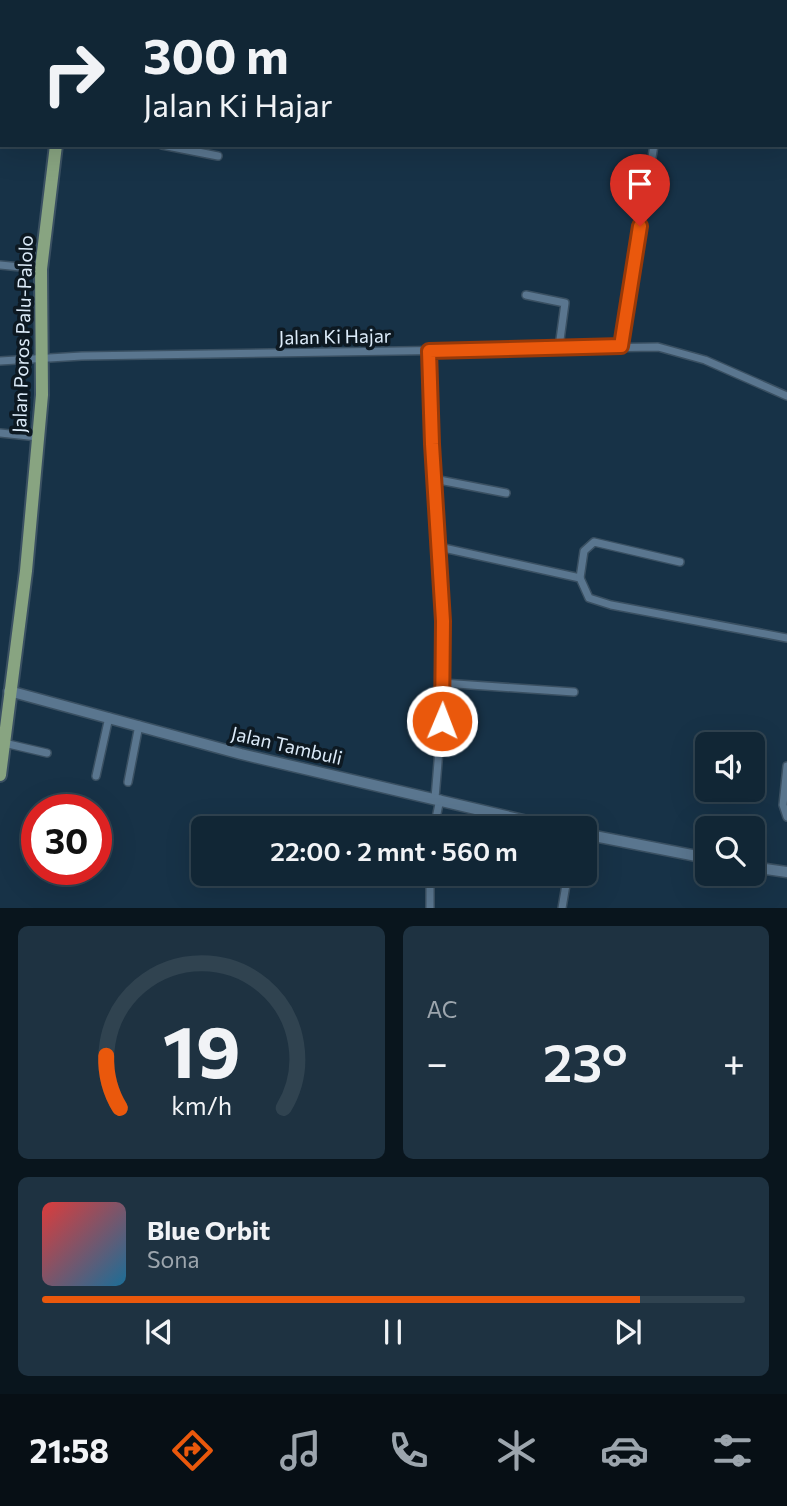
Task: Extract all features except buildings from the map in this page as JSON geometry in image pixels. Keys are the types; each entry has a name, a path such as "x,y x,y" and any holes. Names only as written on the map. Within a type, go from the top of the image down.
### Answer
{"main road":[{"name":"Jalan Poros Palu-Palolo","path":"0,775 4,743 5,690 26,571 42,395 39,359 41,269 56,147"}],"street":[{"path":"172,147 218,156"},
{"path":"621,346 654,147"},
{"path":"0,265 41,269"},
{"path":"526,295 565,303 559,347"},
{"name":"Jalan Ki Hajar","path":"0,361 82,356 621,346 665,348 684,353 787,396"},
{"path":"429,351 443,621 436,816"},
{"path":"0,433 38,437"},
{"path":"434,479 506,493"},
{"path":"680,562 594,542 584,551 580,578 587,596 596,601 787,638"},
{"path":"439,547 580,578"},
{"path":"442,683 575,692"},
{"name":"Jalan Tambuli","path":"5,690 241,754 509,816"},
{"path":"96,776 109,717"},
{"path":"128,782 139,725"},
{"path":"4,743 47,753"},
{"path":"787,766 783,805 787,817"},
{"path":"597,837 695,856"},
{"path":"765,869 787,872 787,864"},
{"path":"430,886 430,908"},
{"path":"562,908 566,886"}],"route":[{"path":"442,721 443,600 432,444 429,351 621,346 640,226"}]}
